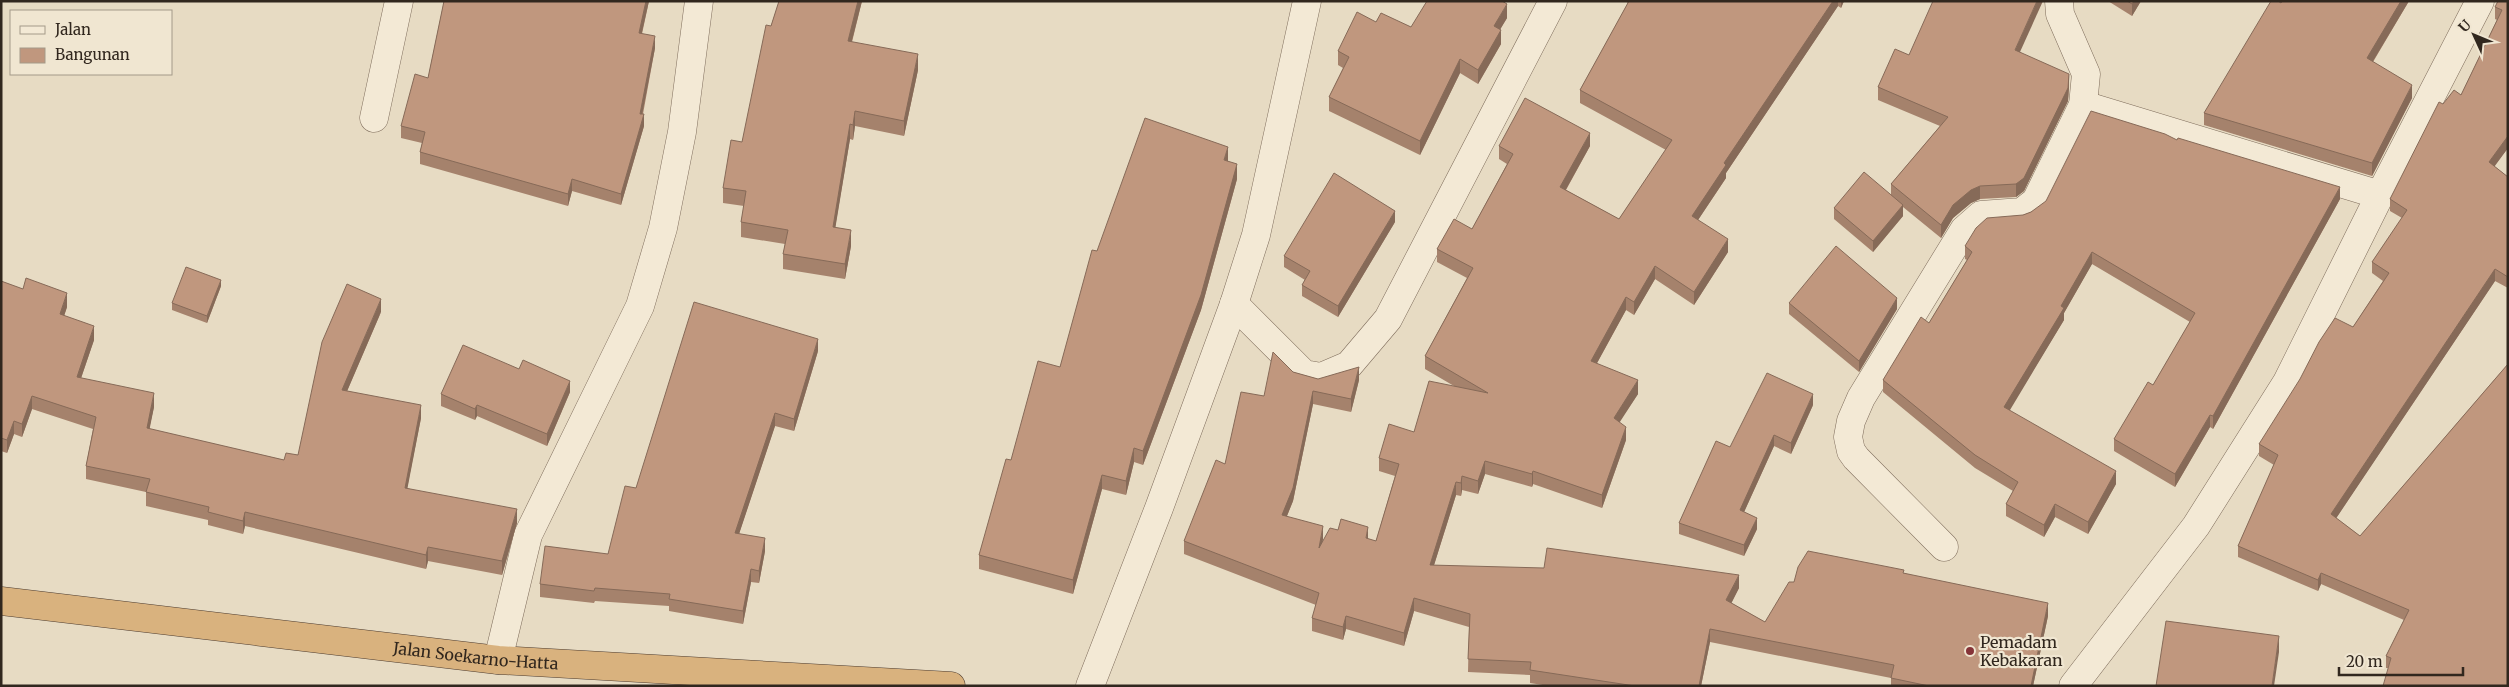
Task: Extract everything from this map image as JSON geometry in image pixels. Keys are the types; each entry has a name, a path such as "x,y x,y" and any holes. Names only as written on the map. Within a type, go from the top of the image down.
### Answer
{"highway":[{"name":"Jalan Soekarno-Hatta","path":"1,601 498,660 951,686"}],"street":[{"path":"374,118 399,1"},
{"path":"498,660 528,534 640,306 662,228 682,132 699,1"},
{"path":"1090,686 1156,517 1234,304 1256,235 1307,1"},
{"path":"1234,304 1304,374 1321,377 1349,365 1388,319 1553,1"},
{"path":"1944,547 1856,458 1848,437 1851,421 1861,398 1964,230 1981,215 2022,212 2036,201 2083,105 2086,74 2060,14 2059,1"},
{"path":"2073,686 2196,526 2288,382 2380,195 2480,1"},
{"path":"2083,105 2380,195"}],"building":[{"path":"444,1 646,1 639,33 655,36 640,114 644,114 621,194 572,179 568,194 420,152 425,132 401,126 415,74 428,78"},
{"path":"779,1 858,1 848,41 918,54 904,121 855,111 853,125 850,124 833,227 851,230 845,264 783,254 788,230 741,222 746,191 723,188 731,140 742,142 766,25 771,26"},
{"path":"1427,1 1502,1 1507,4 1494,26 1501,30 1478,70 1460,59 1420,141 1329,97 1349,57 1338,51 1357,12 1376,22 1381,13 1411,27"},
{"path":"1629,1 1833,1 1724,163 1726,165 1692,216 1728,239 1694,292 1655,266 1634,302 1626,297 1591,361 1638,380 1614,418 1626,427 1602,495 1533,471 1532,474 1485,461 1478,481 1462,476 1461,483 1456,482 1430,565 1544,568 1547,548 1739,575 1726,600 1765,622 1789,582 1794,582 1798,567 1808,551 1904,570 1903,573 2048,603 2031,686 1929,686 1891,678 1894,665 1710,629 1699,686 1635,686 1530,670 1531,662 1468,659 1470,614 1414,598 1404,633 1346,616 1343,627 1312,618 1319,593 1184,541 1216,460 1225,464 1241,392 1264,396 1273,352 1293,372 1318,379 1359,367 1351,399 1313,391 1293,488 1282,515 1323,526 1319,548 1330,528 1338,530 1341,519 1368,527 1366,538 1376,541 1399,464 1379,458 1389,424 1414,432 1429,381 1488,393 1425,356 1473,268 1437,249 1454,219 1472,229 1513,154 1499,146 1525,98 1590,133 1560,187 1619,219 1672,140 1580,90"},
{"path":"1933,1 2037,1 2015,50 2069,74 2068,88 2024,178 2016,184 1980,186 1971,190 1953,205 1941,225 1891,184 1948,117 1878,87 1895,49 1909,55"},
{"path":"2271,1 2281,3 2282,1 2401,1 2367,58 2412,85 2372,163 2204,113"},
{"path":"2498,1 2508,1 2508,136 2489,162 2508,177 2508,277 2495,269 2331,514 2360,536 2508,364 2508,686 2383,686 2391,658 2386,656 2409,610 2321,573 2318,580 2238,546 2278,455 2259,444 2300,379 2319,342 2335,318 2353,327 2389,273 2372,262 2407,210 2390,199 2439,102 2443,104 2454,90 2461,95 2502,10 2495,7"},
{"path":"2091,111 2165,134 2177,140 2178,138 2340,187 2213,416 2210,415 2175,474 2114,439 2148,382 2153,385 2195,313 2092,252 2061,306 2064,308 2004,407 2116,471 2088,522 2055,504 2044,525 2006,504 2018,482 1975,455 1883,380 1921,317 1929,323 1972,252 1965,246 1976,228 1987,218 2023,215 2031,212 2046,201"},
{"path":"1145,118 1228,147 1224,160 1237,164 1201,295 1143,451 1134,448 1126,481 1102,475 1073,580 979,555 1006,459 1011,460 1038,361 1060,367 1092,250 1097,251"},
{"path":"1864,172 1903,205 1873,241 1834,208"},
{"path":"1334,173 1395,211 1338,306 1302,285 1310,271 1284,256"},
{"path":"1836,246 1897,298 1859,361 1789,303"},
{"path":"186,267 221,280 207,316 172,303"},
{"path":"26,278 67,293 60,314 94,326 77,377 154,393 147,428 284,460 286,453 298,455 322,342 347,284 381,299 342,390 421,405 405,488 517,509 502,561 428,547 426,555 245,512 243,521 208,512 209,507 146,492 150,479 86,466 96,417 32,396 22,424 14,421 7,440 1,438 1,281 23,289"},
{"path":"694,302 818,339 794,419 775,413 735,533 765,538 759,571 751,569 743,611 669,599 670,594 595,588 594,591 540,584 545,546 608,554 625,486 636,488"},
{"path":"463,345 519,369 523,360 570,381 547,434 477,405 475,409 441,394"},
{"path":"1767,373 1813,394 1791,443 1774,435 1740,510 1757,518 1744,545 1679,523 1716,441 1730,447"},
{"path":"2166,621 2279,636 2272,686 2156,686"}],"place":[{"name":"Pemadam Kebakaran","path":"1970,651"}]}
